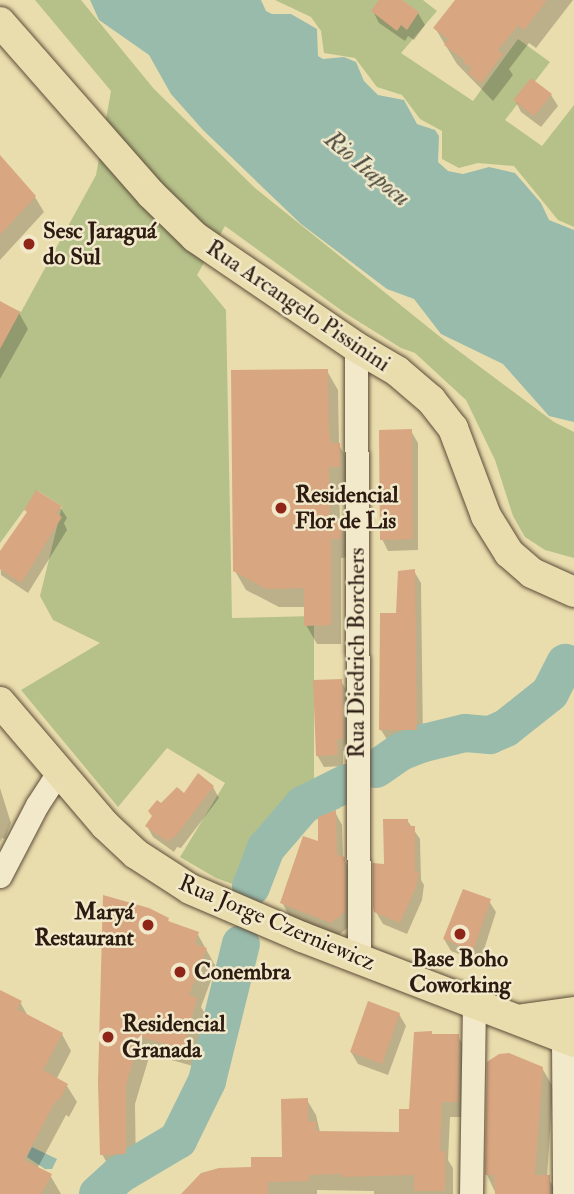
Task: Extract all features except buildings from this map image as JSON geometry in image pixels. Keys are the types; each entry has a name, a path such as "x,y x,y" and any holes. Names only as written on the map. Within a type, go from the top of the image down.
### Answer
{"main road":[{"name":"Rua Arcangelo Pissinini","path":"0,22 150,194 195,237 415,386 453,428 486,516 509,553 532,573 574,592"},
{"name":"Rua Jorge Czerniewicz","path":"0,702 105,825 136,855 190,889 516,1019 570,1031"}],"street":[{"name":"Rua Diedrich Borchers","path":"356,347 359,958"},
{"path":"0,876 37,804 58,773"},
{"path":"471,1194 474,1003"},
{"path":"564,1194 570,1031"}],"green space":[{"path":"35,0 81,0 154,89 255,188 444,340 554,422 574,432 574,558 545,550 525,537 513,516 495,460 466,400 415,353 401,348 345,313 225,226 197,275 226,310 232,618 314,616 314,784 341,784 340,808 316,816 282,843 263,895 216,878 180,857 225,783 167,748 118,807 21,690 100,643 53,620 40,596 62,506 38,491 0,543 0,302 21,312 96,175 111,91"},
{"path":"275,0 423,0 437,11 401,53 473,101 518,39 550,62 505,120 542,146 574,105 574,227 558,220 514,166 478,163 459,168 442,159 442,131 420,119 402,95 377,87 355,58 324,53 321,31 311,17"}],"water":[{"name":"Rio Itapocu","path":"90,0 261,0 266,11 272,14 291,14 317,29 318,56 323,59 344,57 356,62 364,81 378,95 404,100 417,124 435,130 439,136 438,162 448,171 463,174 489,167 515,173 541,203 549,220 574,230 574,422 549,416 503,364 441,334 414,299 387,289 301,224 203,130 171,94 149,55 99,20"},
{"path":"32,1147 57,1159 52,1169 45,1169 27,1157"}],"waterway":[{"path":"376,769 400,752 424,743 465,733 490,735 506,728 550,693 565,663"},
{"path":"251,887 266,848 303,805 347,783"},
{"path":"98,1194 119,1175 178,1140 207,1081 241,944"}],"place":[{"name":"Sesc Jaraguá do Sul","path":"29,244"},
{"name":"Residencial Flor de Lis","path":"281,508"},
{"name":"Maryá Restaurant","path":"148,925"},
{"name":"Base Boho Coworking","path":"460,934"},
{"name":"Conembra","path":"180,972"},
{"name":"Residencial Granada","path":"108,1037"}]}
